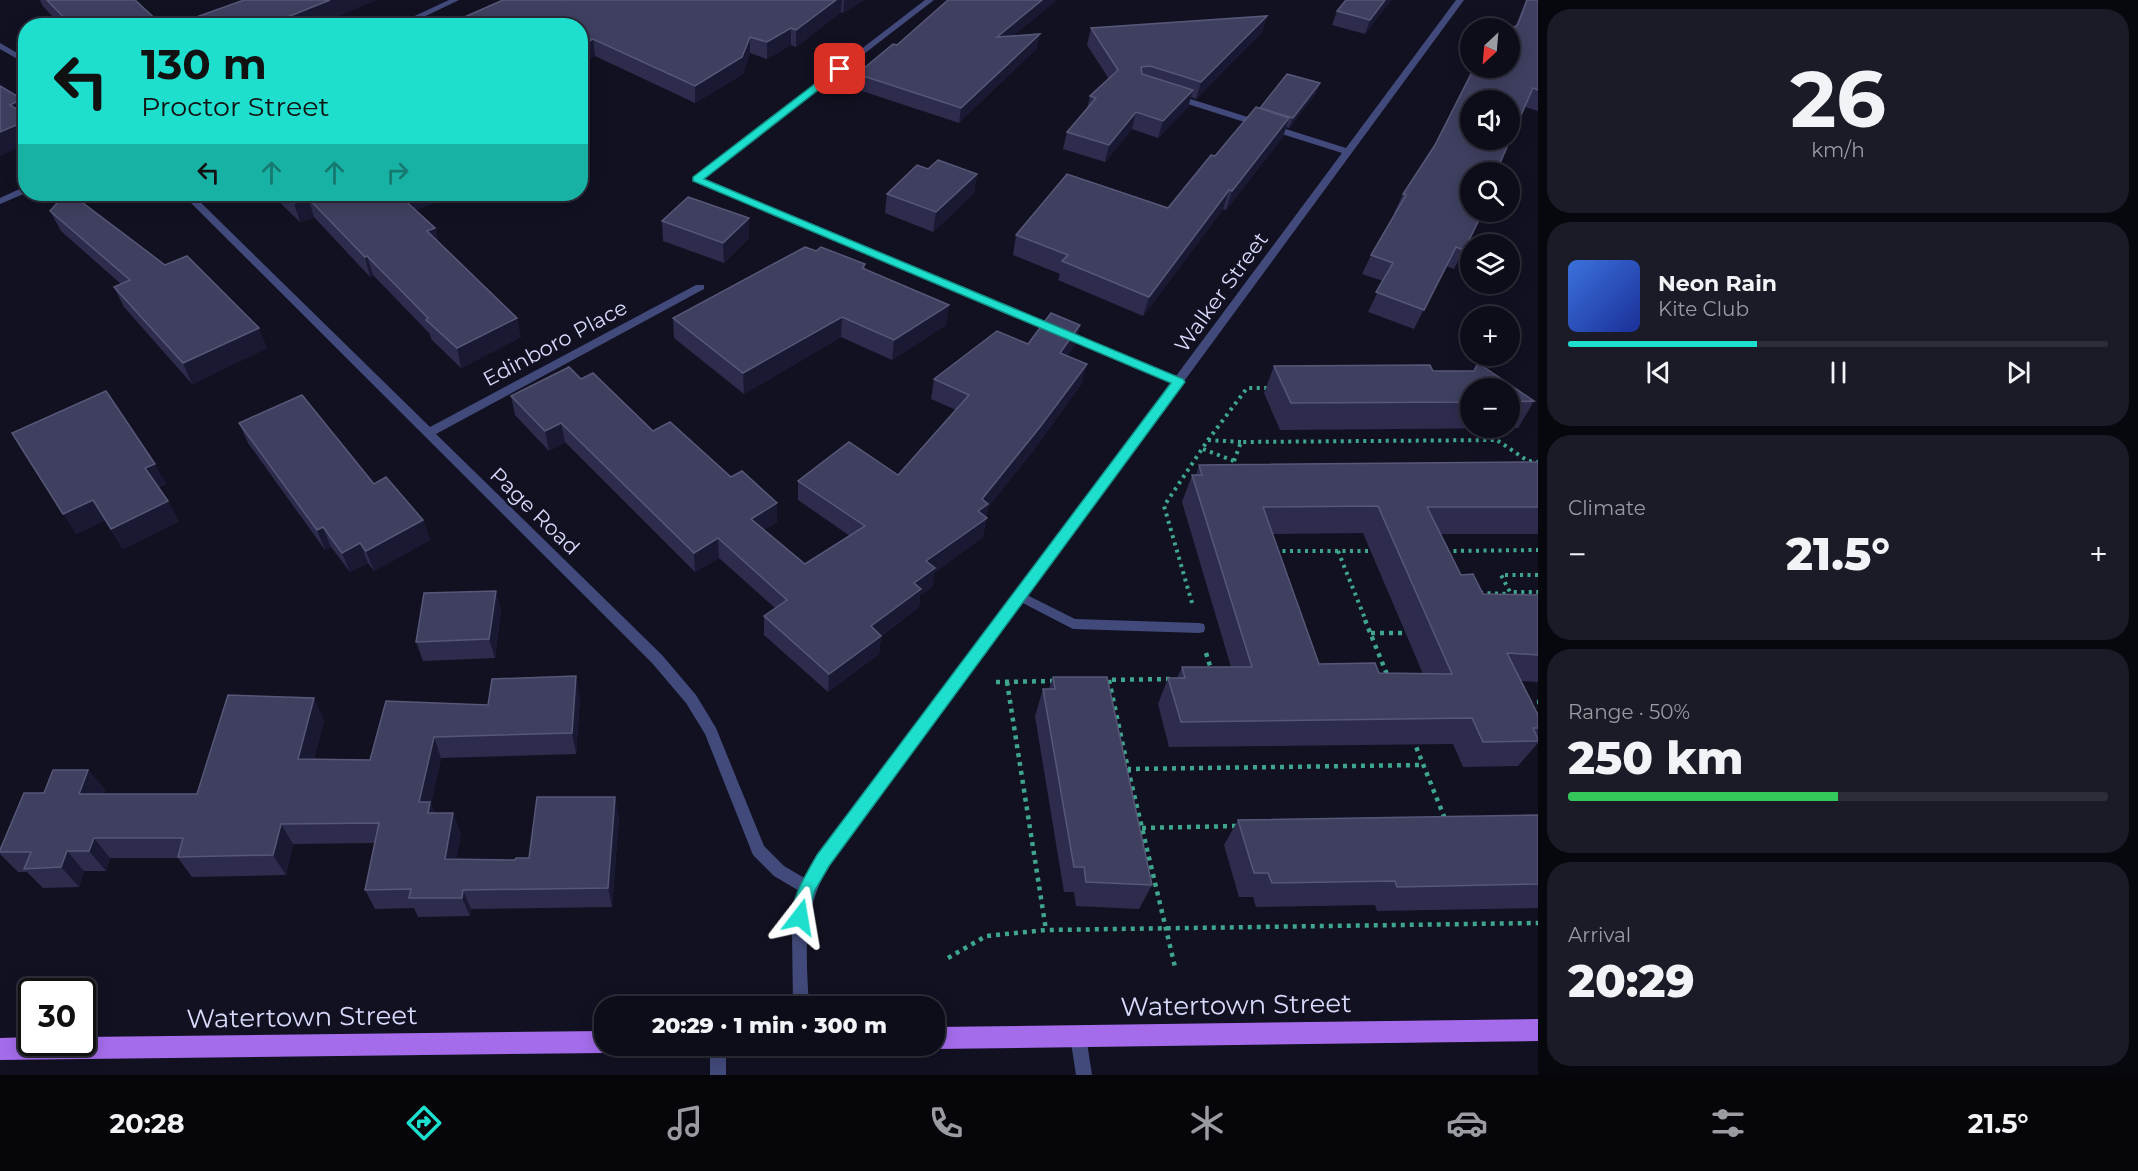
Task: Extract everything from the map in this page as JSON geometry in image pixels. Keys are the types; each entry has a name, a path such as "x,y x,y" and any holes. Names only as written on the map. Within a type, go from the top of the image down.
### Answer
{"main road":[{"name":"Watertown Street","path":"945,1038 1538,1030"},
{"name":"Watertown Street","path":"0,1049 594,1042"}],"street":[{"path":"416,18 455,0"},
{"path":"930,0 697,179 1179,382"},
{"name":"Walker Street","path":"801,996 798,934 803,901 807,888 823,861 1460,0"},
{"path":"0,45 18,57"},
{"path":"1164,94 1348,152"},
{"path":"0,201 18,193"},
{"name":"Page Road","path":"194,201 639,640 675,680 711,732 758,850 779,871 807,888"},
{"name":"Edinboro Place","path":"428,433 700,286"},
{"path":"1019,596 1073,624 1199,628"},
{"path":"1078,1036 1084,1075"},
{"path":"718,1056 718,1075"}],"path":[{"path":"1214,679 1164,506 1208,440 1247,388 1282,388"},
{"path":"1495,438 1528,461 1538,462"},
{"path":"1208,440 1241,442 1498,440"},
{"path":"1234,461 1241,442"},
{"path":"1203,449 1234,461 1239,472 1244,474"},
{"path":"1527,471 1528,461"},
{"path":"1438,551 1538,550"},
{"path":"1268,551 1382,551"},
{"path":"1338,551 1389,680 1378,680"},
{"path":"1449,551 1454,561"},
{"path":"1514,599 1501,575 1538,575"},
{"path":"1470,593 1538,592"},
{"path":"1371,633 1406,633"},
{"path":"1097,680 1180,679"},
{"path":"1109,680 1175,967"},
{"path":"996,682 1063,681"},
{"path":"1007,682 1046,930"},
{"path":"1529,712 1524,703 1538,702"},
{"path":"1411,733 1446,822 1436,822"},
{"path":"1128,769 1424,765"},
{"path":"1142,828 1242,826"},
{"path":"948,958 986,936 1046,930 1538,922"}],"building":[{"path":"47,0 135,0 154,18 84,18 64,18"},
{"path":"244,0 330,0 285,18 193,18"},
{"path":"503,0 836,0 796,30 791,28 767,42 750,37 742,57 695,86 593,39 588,42 588,18 462,18"},
{"path":"948,0 1042,0 997,37 1040,34 961,108 857,74 893,44 897,45"},
{"path":"1346,0 1385,0 1370,20 1337,11"},
{"path":"1527,0 1538,0 1538,90 1533,88 1520,118 1520,90 1463,90 1469,78 1520,78 1520,19"},
{"path":"1267,16 1201,82 1150,66 1141,67 1142,74 1193,90 1163,121 1136,112 1109,145 1067,132 1096,98 1090,96 1118,70 1091,28"},
{"path":"1287,74 1320,83 1293,118 1260,108"},
{"path":"0,86 18,97 18,101 10,105 18,110 18,124 0,132"},
{"path":"1460,96 1460,150 1506,150 1500,162 1460,162 1460,222 1478,222 1472,234 1460,234 1460,248 1456,247 1424,310 1376,292 1393,263 1371,255 1406,195 1403,194 1435,145"},
{"path":"1256,107 1289,118 1232,191 1229,190 1149,297 1062,261 1068,255 1016,235 1067,174 1168,208 1211,155 1215,156"},
{"path":"938,160 977,174 936,212 887,194 917,165 928,169"},
{"path":"688,197 749,218 723,243 662,221"},
{"path":"59,201 80,201 165,265 187,256 259,328 183,363 114,287 130,280 50,211"},
{"path":"311,201 406,201 435,228 427,231 517,318 457,348 426,320 428,318 367,256 365,257"},
{"path":"805,247 816,251 821,247 865,264 862,268 949,305 894,340 842,317 743,373 673,318"},
{"path":"1051,313 1080,325 1060,353 1087,364 982,499 988,504 978,511 987,518 926,561 935,568 914,583 921,589 871,626 881,636 829,674 764,616 787,600 718,538 694,553 561,423 545,431 511,396 569,367 581,379 593,373 653,431 670,422 731,477 742,471 777,503 751,519 805,564 865,526 798,481 849,442 898,475 969,395 934,379 997,331 1028,344"},
{"path":"1430,365 1433,371 1474,371 1476,366 1482,366 1500,378 1460,378 1460,402 1291,403 1274,366"},
{"path":"106,391 155,464 145,468 168,501 111,529 93,500 63,514 12,433"},
{"path":"1520,392 1534,401 1520,402"},
{"path":"302,395 374,484 386,477 423,520 366,551 360,543 342,553 323,527 317,530 239,423"},
{"path":"1538,462 1538,507 1427,507 1461,575 1473,574 1483,594 1538,595 1538,655 1507,653 1538,715 1538,728 1533,728 1538,741 1483,742 1472,718 1181,722 1168,678 1185,678 1182,667 1252,667 1192,475 1202,475 1199,465","holes":["1378,506 1452,674 1379,673 1375,663 1319,664 1263,507"]},
{"path":"496,591 489,639 416,642 424,593"},
{"path":"576,676 572,733 434,737 419,802 430,802 428,813 453,813 445,859 515,860 516,858 529,858 537,797 615,797 608,888 463,890 462,898 409,898 411,889 365,890 379,823 281,824 273,855 178,857 183,838 94,838 89,851 67,851 61,867 24,869 31,852 0,852 24,793 44,793 53,770 88,770 79,794 197,794 228,695 314,698 298,759 370,760 386,701 488,705 492,679"},
{"path":"1053,677 1107,677 1152,885 1086,882 1084,867 1074,867 1043,689 1055,689"},
{"path":"1538,815 1538,884 1397,887 1395,881 1272,883 1268,873 1254,873 1238,820"}],"route":[{"path":"800,917 807,888 823,861 1179,382 697,179 840,69"}]}
